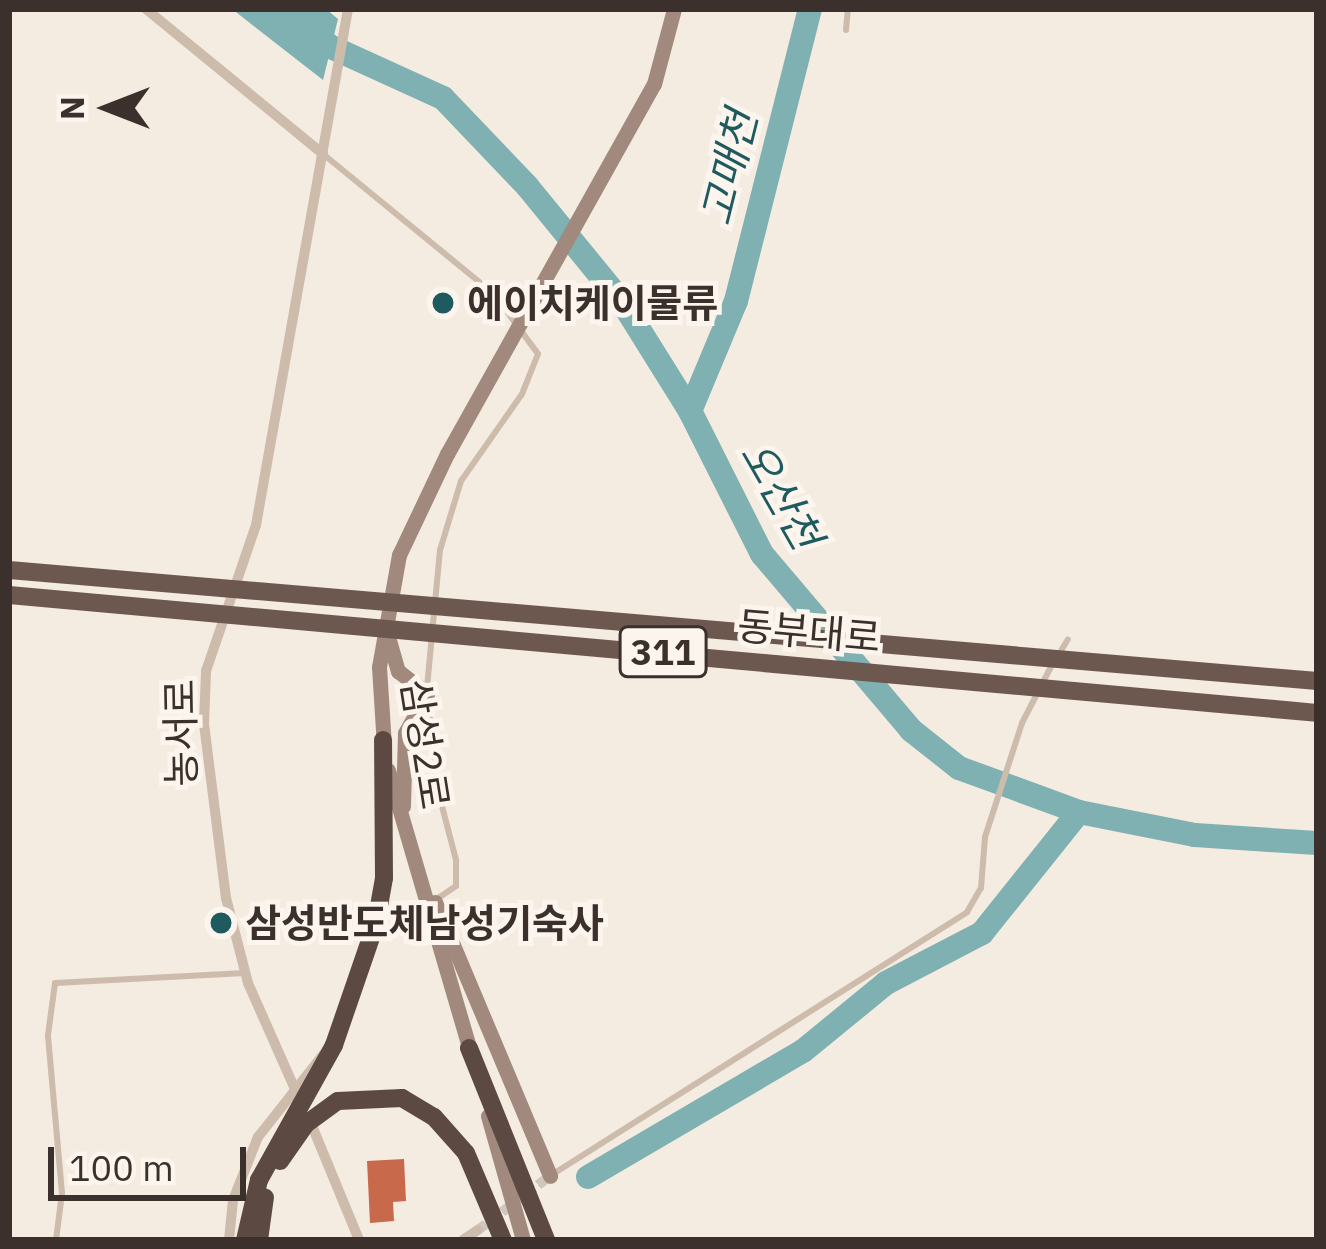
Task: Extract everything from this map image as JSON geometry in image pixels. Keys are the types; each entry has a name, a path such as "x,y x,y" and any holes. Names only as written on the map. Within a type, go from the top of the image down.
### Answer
{"highway":[{"name":"동부대로","path":"9,570 1317,681"},
{"name":"동부대로","path":"9,595 1317,713"},
{"path":"245,1240 311,1073 334,1045 385,878 383,740"},
{"path":"469,1048 545,1235"},
{"path":"259,1240 272,1163 328,1107 385,1095 434,1117 466,1153 503,1240"}],"main road":[{"name":"삼성2로","path":"469,1048 383,740 386,622 418,510 612,167 654,84 674,9"},
{"path":"386,622 398,671 428,694 405,733 405,832 550,1176"},
{"path":"507,1149 523,1240"}],"street":[{"path":"146,9 323,154"},
{"name":"농서로","path":"348,9 256,525 206,671 215,831 245,973 359,1240"},
{"path":"229,1240 240,1175 277,1109 311,1073"},
{"path":"463,1240 478,1230"}],"lane":[{"path":"846,31 848,9"},
{"path":"323,154 494,294 538,354 530,381 461,481 440,550 428,694 436,783 456,860 456,886 434,901"},
{"path":"550,1176 951,928 981,888 989,825 1017,740 1067,639"},
{"path":"56,1240 62,1193 48,1035 55,983 245,973"}],"water":[{"path":"232,9 326,9 338,19 323,80"}],"building":[{"path":"404,1159 406,1201 393,1202 394,1221 370,1223 367,1161"}],"waterway":[{"name":"오산천","path":"284,9 331,47 443,98 527,186 622,302 690,411 762,554 911,730 959,768 1079,812 1195,835 1317,843"},
{"name":"고매천","path":"690,411 736,301 810,9"},
{"path":"588,1177 803,1051 886,983 982,933 1079,812"}],"tunnel":[{"path":"478,1230 550,1176"}],"place":[{"name":"에이치케이물류","path":"443,303"},
{"name":"삼성반도체남성기숙사","path":"221,923"}]}
